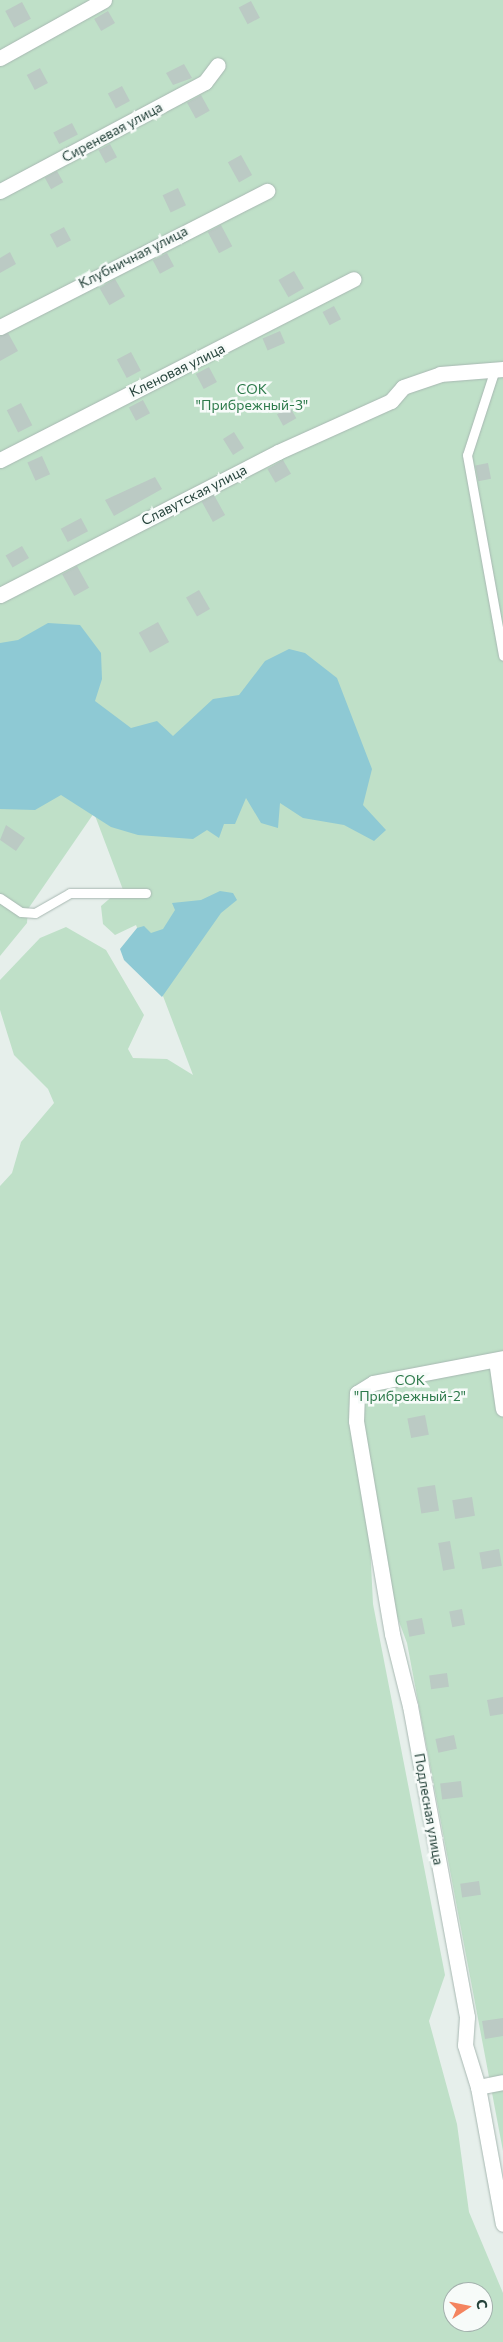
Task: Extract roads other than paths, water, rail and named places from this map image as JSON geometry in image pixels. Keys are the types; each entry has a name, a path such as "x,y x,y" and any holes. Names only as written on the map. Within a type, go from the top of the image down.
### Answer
{"street":[{"path":"0,58 104,0"},
{"name":"Сиреневая улица","path":"0,191 205,82 218,65"},
{"name":"Клубничная улица","path":"0,327 267,191"},
{"name":"Кленовая улица","path":"0,460 353,279"},
{"name":"Славутская улица","path":"0,595 278,452 391,401 403,387 440,374 499,369"},
{"path":"500,1359 503,1409"},
{"name":"Подлесная улица","path":"500,1359 373,1383 357,1393 356,1422 392,1634 410,1706 467,2017 465,2045 478,2087 503,2224"},
{"path":"478,2087 503,2082"}],"lane":[{"path":"499,369 466,455 503,656"},
{"path":"0,898 21,912 35,912 70,893 146,892"}],"water":[{"path":"48,623 80,625 101,653 102,679 95,701 131,728 157,721 173,736 213,699 239,695 265,661 289,649 305,653 337,678 372,769 363,805 386,830 374,841 344,825 303,818 280,803 278,828 261,823 246,798 235,824 224,824 219,838 207,830 193,839 138,835 111,827 61,795 35,810 0,809 0,643 18,640"},
{"path":"220,891 233,893 237,900 221,913 162,997 124,960 120,949 137,928 144,926 151,933 163,929 175,910 172,903 201,900"}],"park label":[{"name":"СОК \"Прибрежный-3\"","path":"252,398"},
{"name":"СОК \"Прибрежный-2\"","path":"410,1388"}]}
